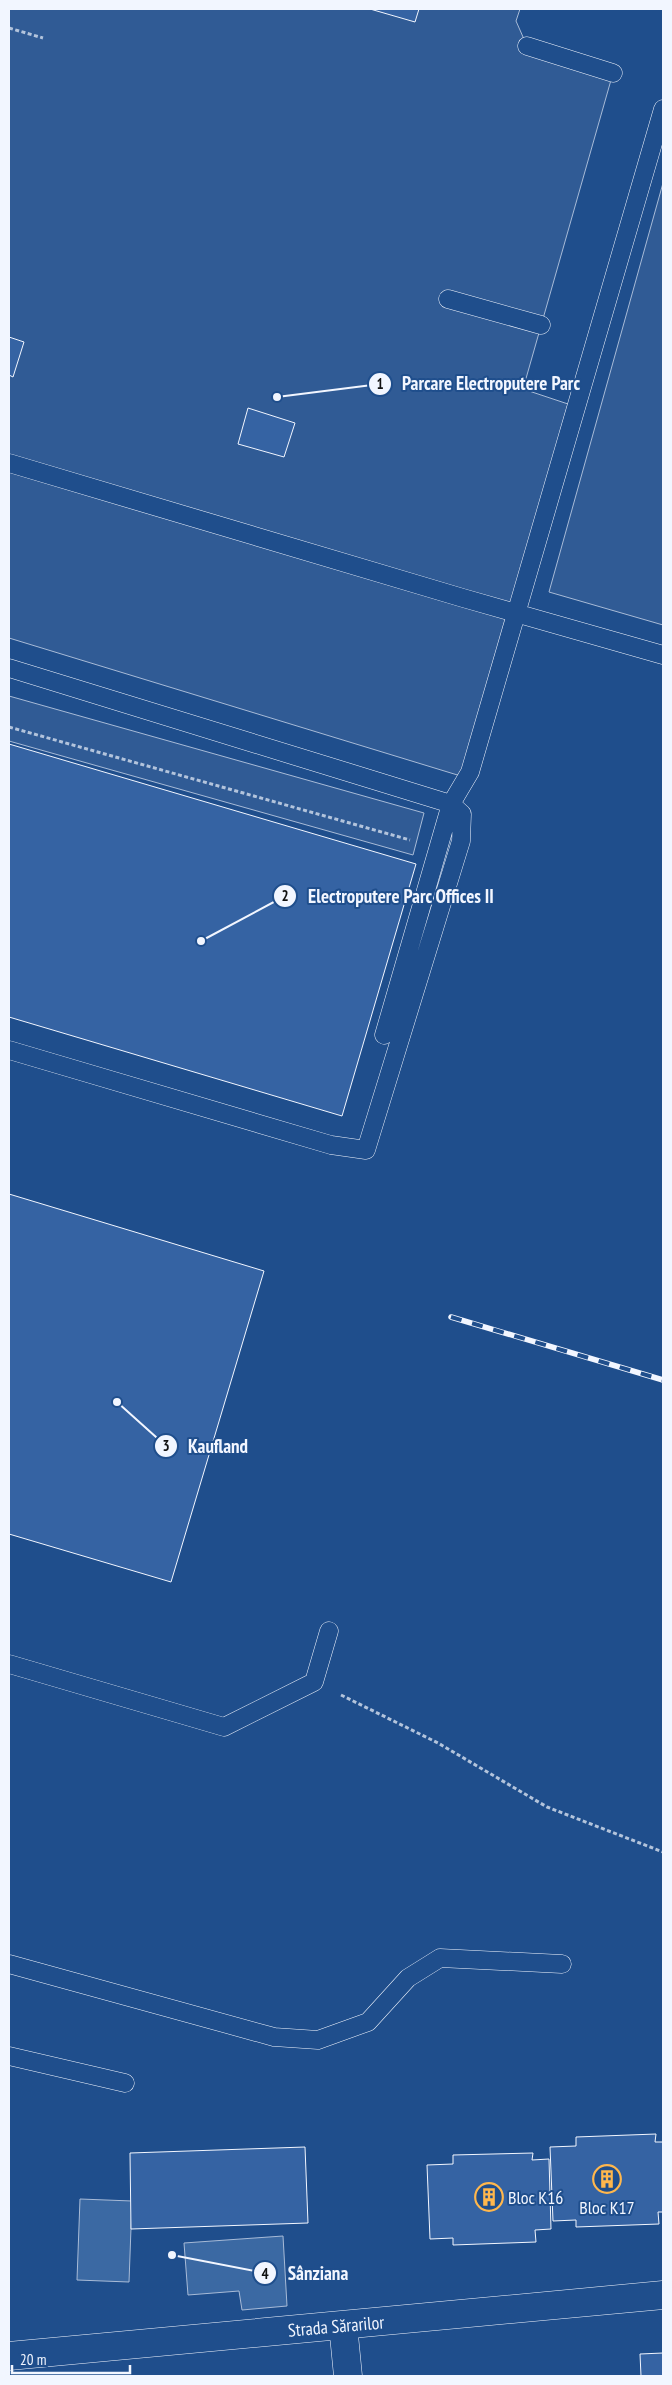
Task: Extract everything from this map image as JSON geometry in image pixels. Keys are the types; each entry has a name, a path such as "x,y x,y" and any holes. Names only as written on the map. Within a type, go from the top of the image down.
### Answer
{"street":[{"name":"Strada Sărarilor","path":"9,2356 663,2295"},
{"path":"343,2325 348,2376"}],"lane":[{"path":"527,46 613,73"},
{"path":"384,1035 451,804 470,772 515,612 663,109"},
{"path":"448,299 541,326"},
{"path":"9,463 663,655"},
{"path":"9,668 451,804 462,814 461,841 366,1150 331,1146 9,1050"},
{"path":"9,1664 224,1728 314,1682 329,1631"},
{"path":"9,1964 274,2037 318,2040 368,2022 408,1978 440,1958 562,1964"},
{"path":"9,2056 125,2083"}],"path":[{"path":"9,28 43,38"},
{"path":"9,727 416,842"},
{"path":"314,1682 438,1743 547,1807 663,1852"}],"shaded area":[{"path":"9,9 520,9 516,21 527,46 613,73 523,389 568,404 464,777 9,638"},
{"path":"663,183 663,625 549,592"},
{"path":"9,696 424,813 413,855 9,741"},
{"path":"80,2199 132,2201 129,2282 77,2280"},
{"path":"283,2236 287,2306 242,2310 239,2291 188,2295 184,2243"}],"building":[{"path":"370,9 419,9 415,22"},
{"path":"9,337 24,342 13,377 9,375"},
{"path":"248,408 295,423 284,457 238,444"},
{"path":"9,744 416,864 342,1116 9,1017"},
{"path":"9,1194 264,1271 171,1582 9,1534"},
{"name":"Bloc K17","path":"656,2134 655,2142 663,2142 663,2212 658,2212 659,2224 576,2227 576,2220 553,2221 550,2147 576,2146 576,2137"},
{"path":"305,2147 308,2223 131,2229 130,2153"},
{"name":"Bloc K16","path":"533,2153 532,2160 549,2159 551,2229 535,2230 536,2242 453,2245 453,2238 430,2239 427,2165 453,2164 453,2155"},
{"path":"663,2353 663,2376 641,2376 640,2354"}],"railway":[{"path":"451,1317 663,1380"}],"place":[{"name":"Parcare Electroputere Parc","path":"277,397"},
{"name":"Electroputere Parc Offices II","path":"201,941"},
{"name":"Kaufland","path":"117,1402"},
{"name":"Bloc K17","path":"607,2179"},
{"name":"Bloc K16","path":"489,2197"},
{"name":"Sânziana","path":"172,2255"}]}
